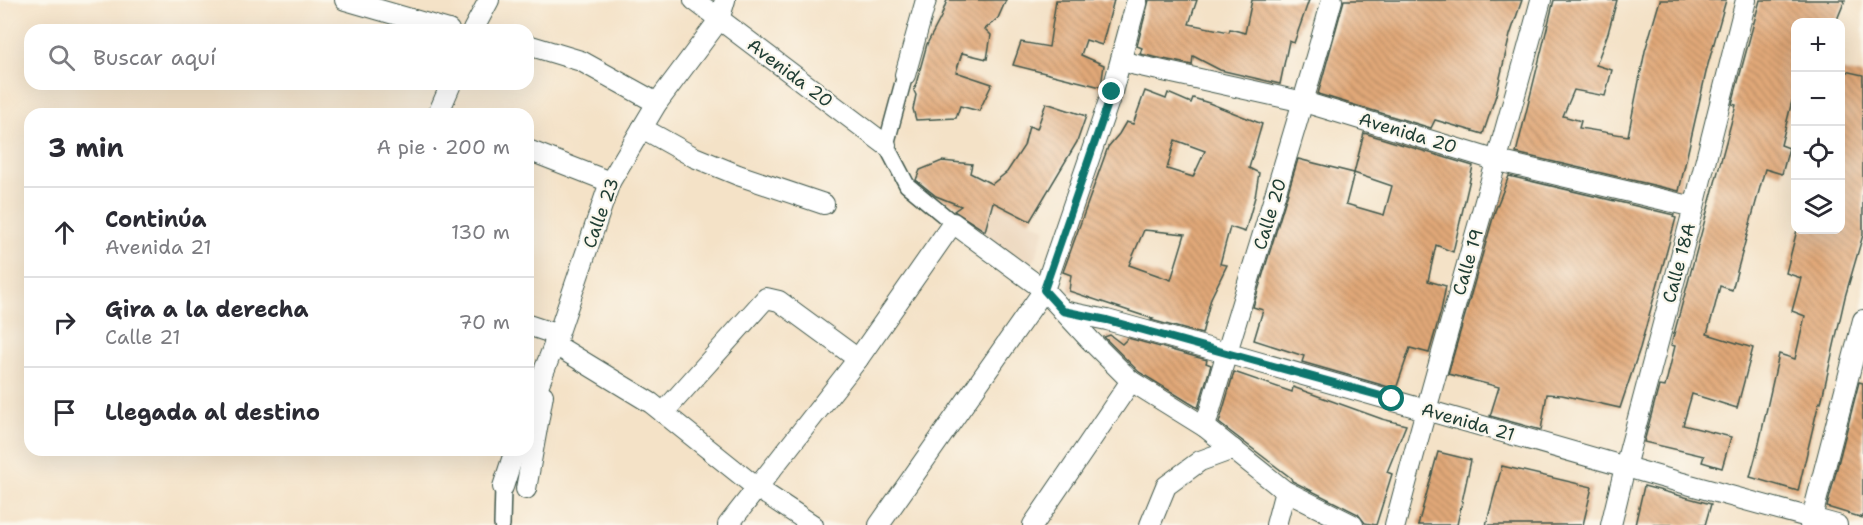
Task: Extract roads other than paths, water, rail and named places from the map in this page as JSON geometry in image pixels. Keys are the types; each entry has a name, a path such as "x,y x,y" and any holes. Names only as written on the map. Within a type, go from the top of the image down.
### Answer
{"street":[{"path":"345,0 427,24"},
{"path":"476,24 489,0"},
{"name":"Avenida 20","path":"694,0 886,145"},
{"name":"Calle 23","path":"534,397 610,182 657,103 719,20 725,0"},
{"path":"926,0 886,145 907,184 953,223 1044,290 1131,381 1205,427 1285,491 1353,525"},
{"path":"879,525 1044,290 1112,92 1137,0"},
{"name":"Calle 20","path":"1205,427 1304,102 1332,0"},
{"name":"Calle 19","path":"1395,525 1425,410 1498,161 1541,0"},
{"name":"Calle 18A","path":"1611,525 1746,0"},
{"path":"534,47 581,61 657,103"},
{"name":"Avenida 20","path":"1121,60 1304,102 1498,161 1694,207"},
{"path":"441,108 448,90"},
{"path":"642,128 694,157 730,172 824,204"},
{"path":"534,152 610,182"},
{"path":"728,525 858,359 953,223"},
{"path":"663,413 766,298 778,301 858,359"},
{"name":"Avenida 21","path":"1063,311 1107,320 1226,353 1811,522 1837,525"},
{"path":"1811,522 1863,320"},
{"path":"534,329 556,339 651,403 758,488 813,525"},
{"path":"534,446 546,381 546,366"},
{"path":"1034,525 1131,381"},
{"path":"1150,525 1166,486 1200,461 1233,449"},
{"path":"502,525 503,487 512,456"},
{"path":"526,489 532,456"},
{"path":"1276,525 1285,491"}]}
